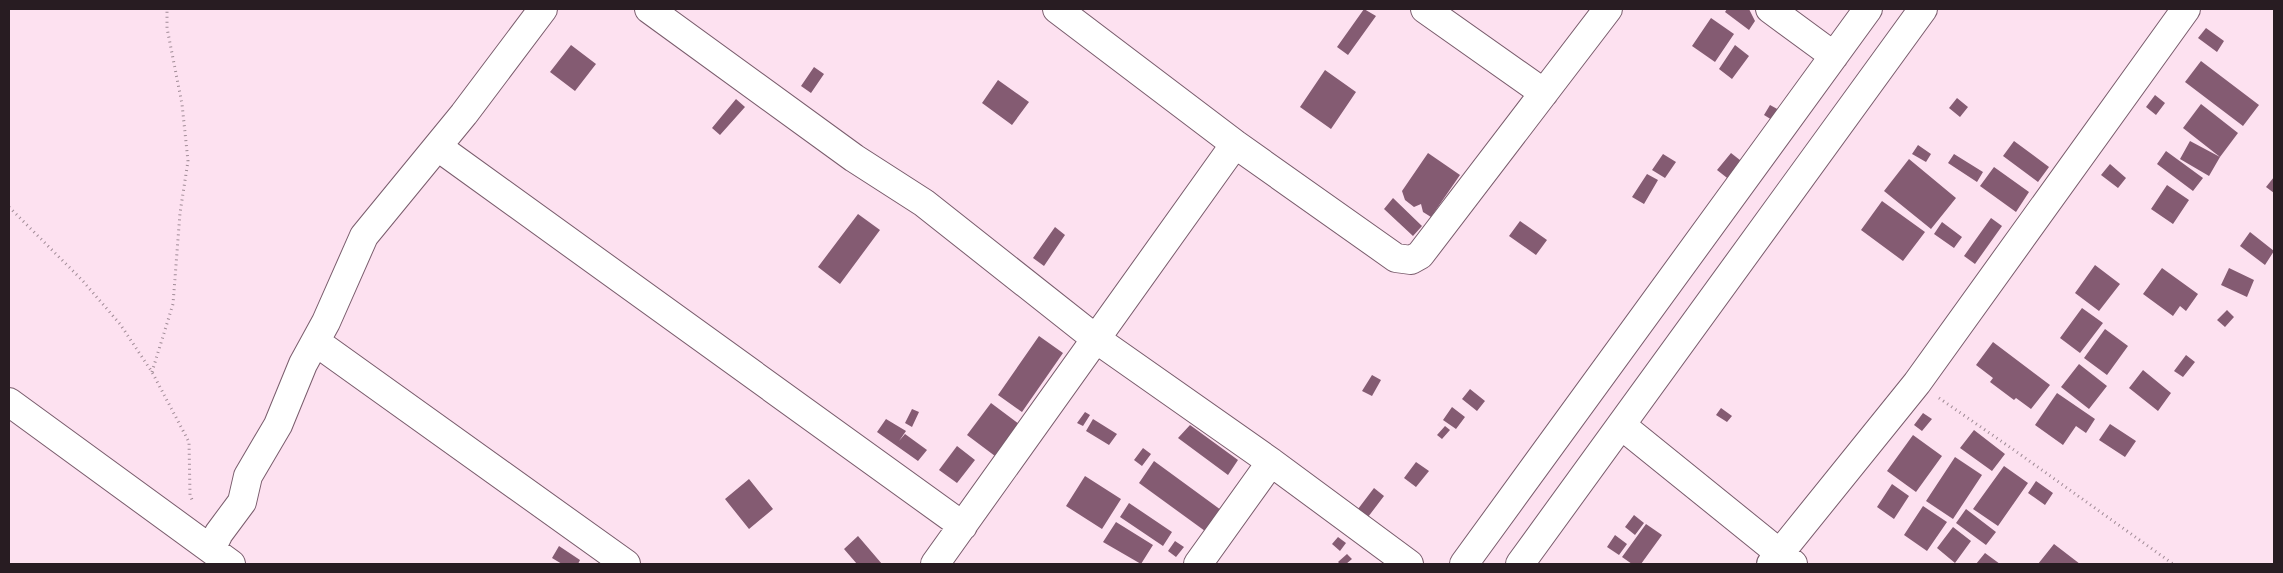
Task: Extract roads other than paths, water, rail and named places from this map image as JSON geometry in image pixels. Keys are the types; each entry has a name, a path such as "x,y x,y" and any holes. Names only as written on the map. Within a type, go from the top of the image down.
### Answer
{"street":[{"path":"9,402 220,549 242,502 248,476 278,425 303,364 316,342 364,236 438,147 543,9"},
{"path":"649,9 854,158 924,203 1096,339 1271,462 1409,564"},
{"path":"1057,9 1236,144 1396,258 1411,260 1420,255 1608,9"},
{"path":"1425,9 1544,93"},
{"path":"1770,9 1834,56"},
{"path":"1464,564 1868,9"},
{"path":"1520,564 1923,9"},
{"path":"1621,426 1780,561 1917,383 2186,9"},
{"path":"935,564 1236,144"},
{"path":"438,147 963,526"},
{"path":"316,342 626,564"},
{"path":"1198,564 1271,462"}]}
